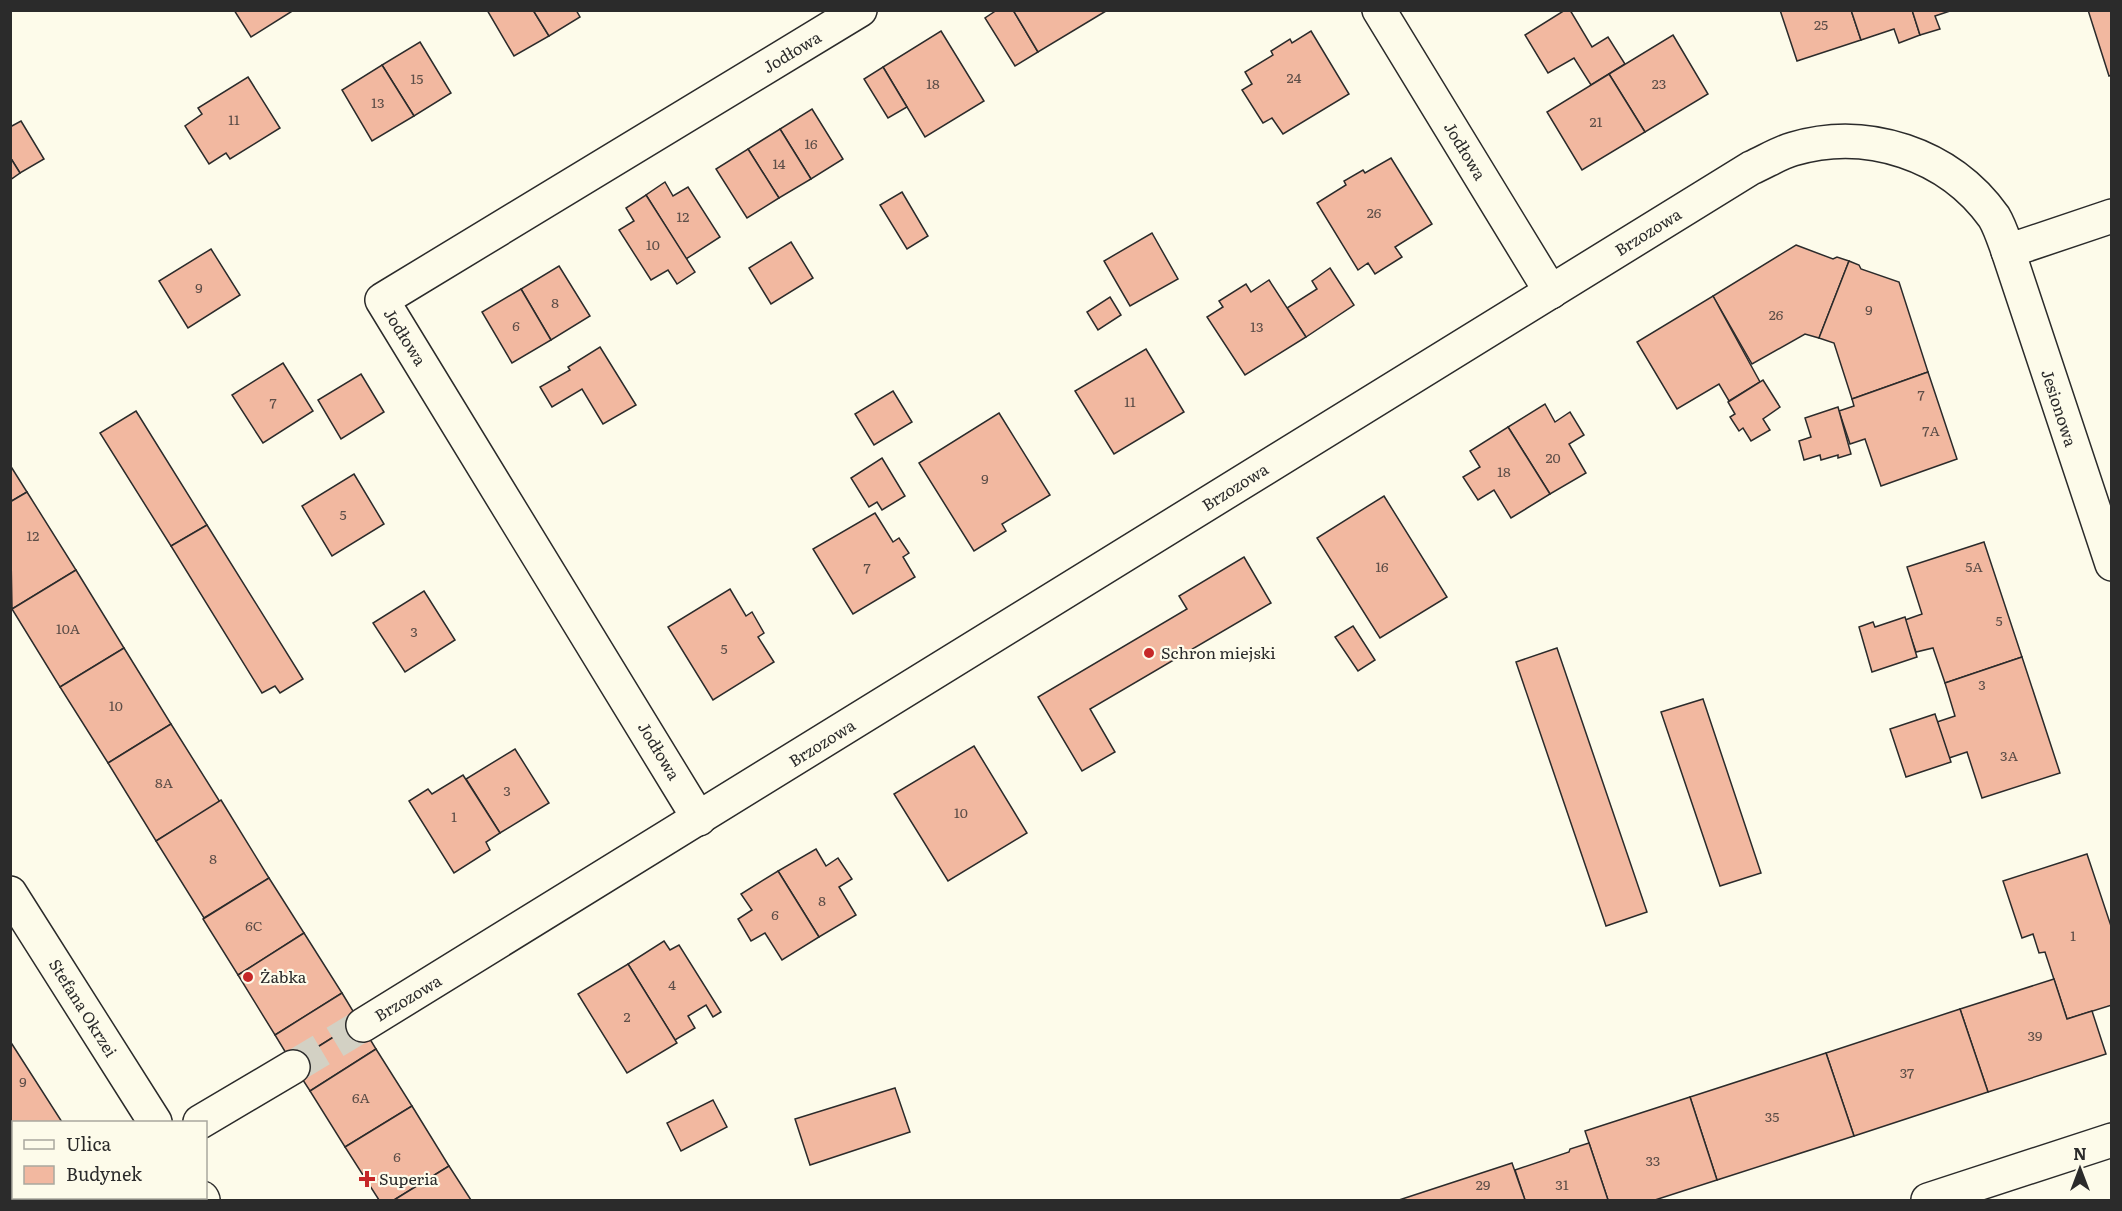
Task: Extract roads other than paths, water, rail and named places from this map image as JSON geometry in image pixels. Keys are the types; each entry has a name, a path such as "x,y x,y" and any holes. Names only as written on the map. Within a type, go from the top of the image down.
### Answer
{"street":[{"name":"Jodłowa","path":"699,819 382,300 860,10"},
{"name":"Jodłowa","path":"1379,10 1551,292"},
{"name":"Brzozowa","path":"363,1025 1751,168 1792,149 1837,141 1881,143 1916,154 1953,176 1977,197 1995,219 2008,251"},
{"path":"2008,251 2112,216"},
{"name":"Jesionowa","path":"2008,251 2112,564"},
{"name":"Stefana Okrzei","path":"10,892 153,1121"},
{"path":"202,1121 293,1067"},
{"path":"1928,1200 2112,1140"}],"tunnel":[{"path":"293,1067 363,1025"}],"place":[{"name":"Schron miejski","path":"1149,653"},
{"name":"Żabka","path":"248,977"},
{"name":"Superia","path":"367,1179"}]}
